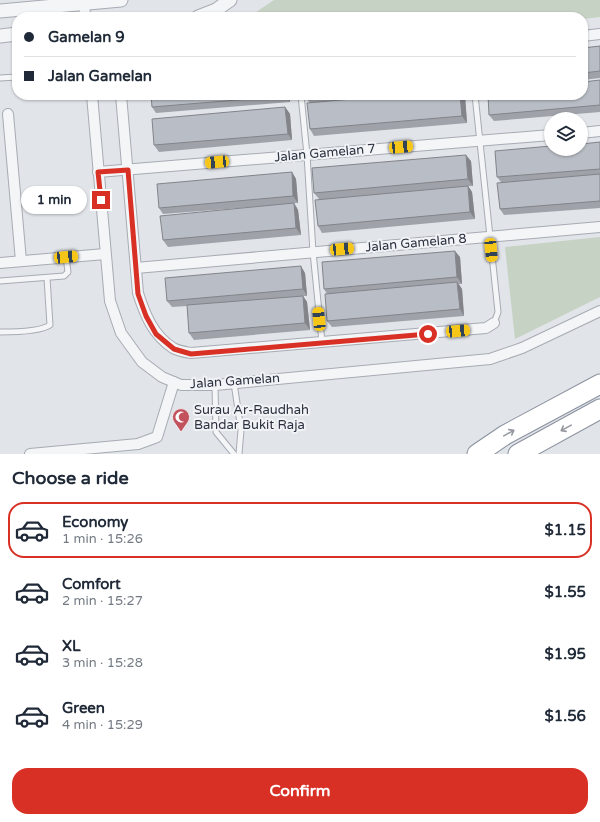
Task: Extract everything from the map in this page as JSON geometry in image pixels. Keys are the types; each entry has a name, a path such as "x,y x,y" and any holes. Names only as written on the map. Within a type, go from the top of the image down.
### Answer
{"highway":[{"path":"477,454 505,435 600,384"},
{"path":"518,454 600,409"}],"street":[{"path":"0,11 84,2 121,0"},
{"path":"211,12 230,0"},
{"path":"84,2 85,12"},
{"path":"588,35 600,34"},
{"path":"0,36 12,35"},
{"name":"Jalan Gamelan","path":"92,100 110,301 121,333 142,362 162,377 181,385 215,385 490,359 522,348 600,311"},
{"path":"121,100 138,294 146,316 156,334 174,349 191,354 486,328 494,323"},
{"path":"8,114 21,261"},
{"path":"588,132 600,131"},
{"name":"Jalan Gamelan 7","path":"98,172 544,135"},
{"name":"Jalan Gamelan 8","path":"136,268 600,227"},
{"path":"0,263 105,254"},
{"path":"30,454 138,444 157,437 174,382"}],"lane":[{"path":"0,78 12,77"},
{"path":"302,100 307,155 313,252 322,343"},
{"path":"476,100 498,312 494,323"},
{"path":"0,281 47,278 67,275 66,257"},
{"path":"0,332 39,329 50,324 47,278"},
{"path":"234,383 240,430 239,454"},
{"path":"215,385 216,432 234,454"}],"green space":[{"path":"274,0 600,0 600,17 588,18 588,12 256,12"},
{"path":"600,237 600,297 515,339 505,247"}],"building":[{"path":"600,46 600,71 588,72 588,47"},
{"path":"600,80 600,105 489,115 488,100 588,100 588,81"},
{"path":"151,100 237,100 152,107"},
{"path":"341,100 460,100 462,116 310,129 307,103"},
{"path":"285,107 288,134 154,145 152,119"},
{"path":"600,142 600,169 497,177 495,151 544,147 544,156 588,156 588,143"},
{"path":"466,155 468,179 314,193 312,168"},
{"path":"292,172 293,196 159,208 157,184"},
{"path":"600,174 600,201 500,209 497,183"},
{"path":"468,186 470,212 318,226 315,200"},
{"path":"294,203 296,228 163,240 160,216"},
{"path":"455,251 457,277 324,289 322,262"},
{"path":"301,266 303,289 167,301 165,278"},
{"path":"457,282 460,309 327,321 325,294"},
{"path":"303,296 305,323 189,333 187,305"}],"place":[{"name":"Surau Ar-Raudhah Bandar Bukit Raja","path":"181,432"}],"route":[{"path":"101,200 98,172 128,170 138,294 146,316 156,334 174,349 191,354 428,334"}]}
